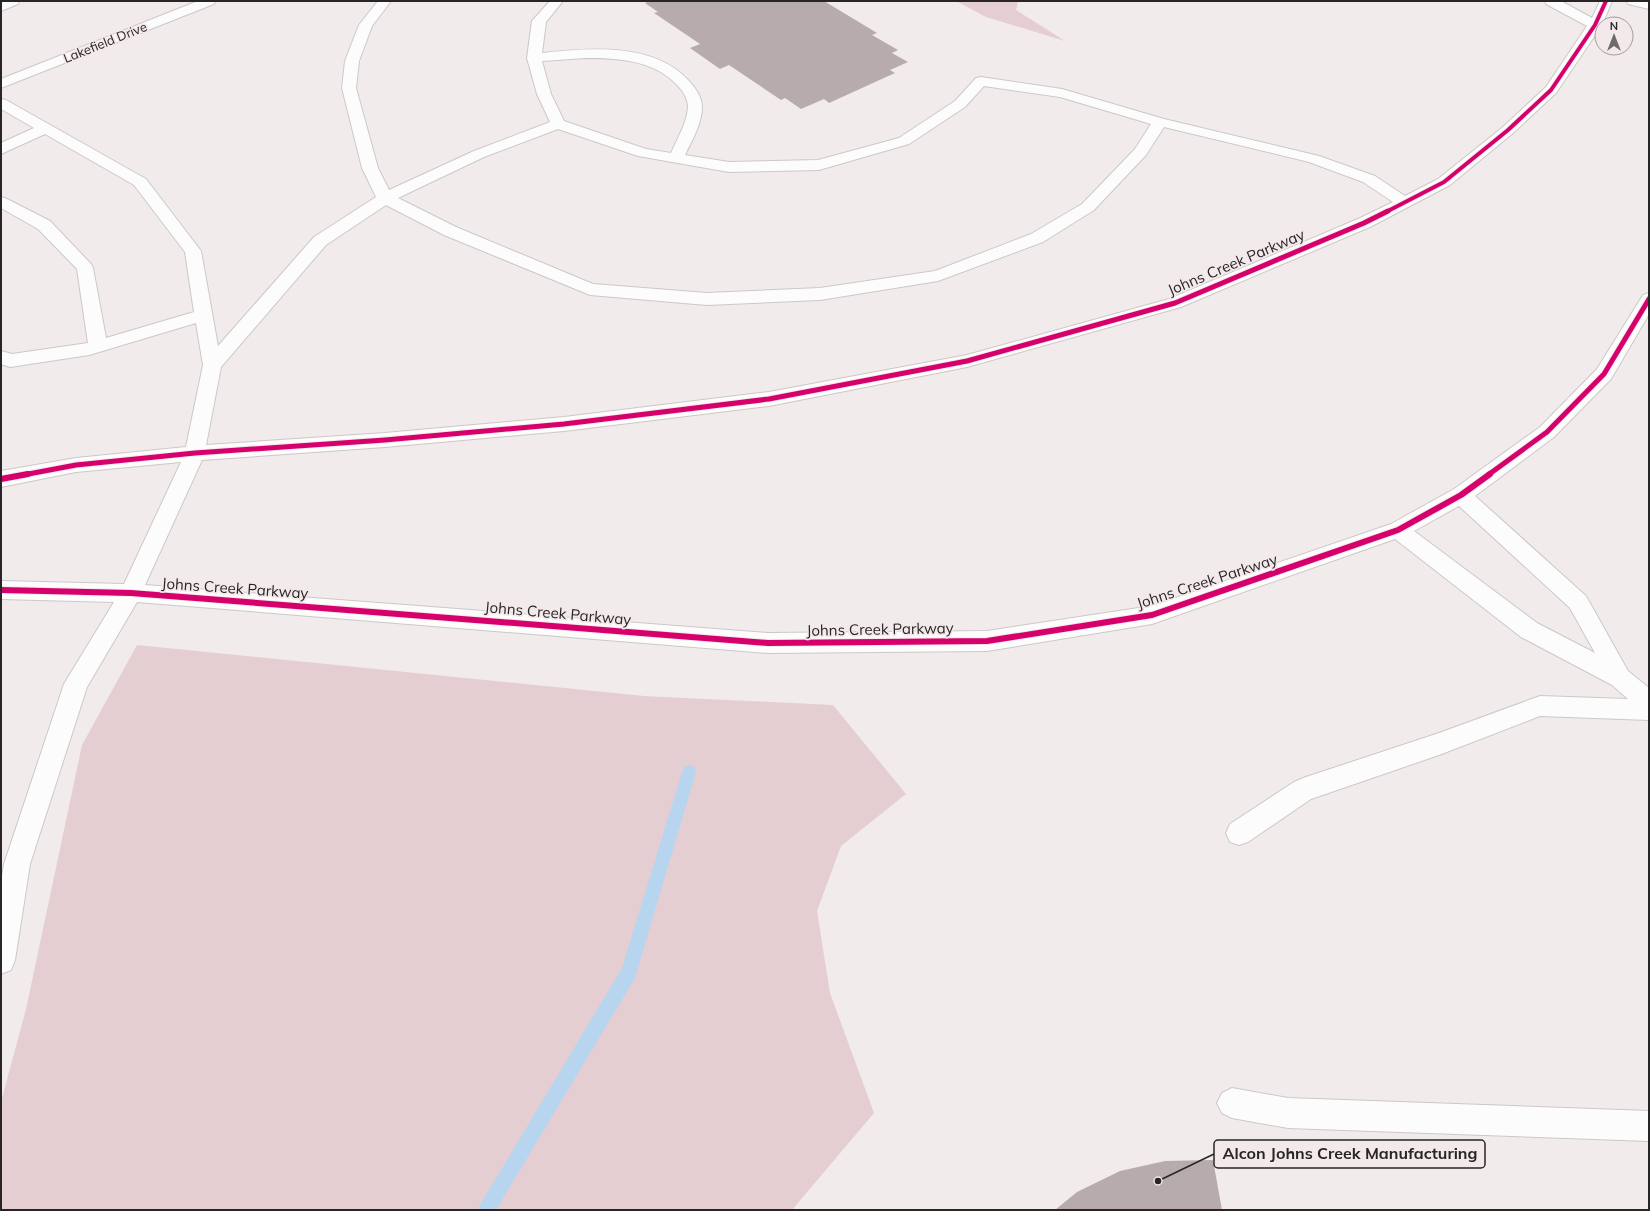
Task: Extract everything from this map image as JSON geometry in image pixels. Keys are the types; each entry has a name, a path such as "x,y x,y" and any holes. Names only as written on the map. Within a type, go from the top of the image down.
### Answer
{"street":[{"path":"1,7 13,1"},
{"name":"Lakefield Drive","path":"1,84 209,1"},
{"path":"385,1 366,25 352,61 349,88 370,168 385,198 450,231 590,289 707,299 820,294 938,276 1037,238 1088,207 1141,152 1160,122"},
{"path":"557,1 539,21 534,58 544,94 558,124"},
{"path":"1551,1 1594,24"},
{"name":"Johns Creek Parkway","path":"1599,16 1606,1"},
{"path":"1633,1 1649,5"},
{"name":"Johns Creek Parkway","path":"1,479 76,465 195,453 385,440 564,424 769,399 967,361 1175,303 1364,223 1444,182 1508,130 1551,90 1594,26"},
{"path":"534,58 584,53 620,54 647,60 672,71 689,89 695,106 690,126 676,158"},
{"path":"212,365 320,240 385,198 479,154 558,124 643,153 729,167 819,165 904,141 960,104 981,81 1062,93 1160,122 1314,159 1369,179 1404,202"},
{"path":"1,103 140,182 193,251 212,365 195,453 131,593 76,684 17,864 1,960"},
{"path":"1,149 45,128"},
{"path":"1,202 44,225 85,268 98,346"},
{"name":"Johns Creek Parkway","path":"1,590 131,593 768,643 987,641 1152,615 1398,530 1461,495 1547,432 1604,374 1649,299"},
{"path":"1,357 10,361 89,349 203,315"},
{"path":"1461,495 1578,602 1620,678"},
{"path":"1398,530 1529,630 1620,678 1649,702"},
{"path":"1239,833 1303,790 1439,744 1540,706 1649,710"},
{"path":"1232,1103 1288,1113 1649,1126"}],"shaded area":[{"path":"956,1 1018,1 1016,10 1065,41 986,17"},
{"path":"137,645 644,696 833,705 906,794 841,846 817,911 830,993 874,1113 792,1210 1,1210 1,1102 26,1009 82,745"}],"building":[{"path":"650,1 824,1 877,33 872,35 898,50 892,53 908,62 890,70 895,73 829,103 824,99 801,109 785,98 781,100 729,65 720,69 690,48 700,44 654,13 658,12 645,3"},
{"path":"1213,1160 1222,1210 1055,1210 1077,1192 1120,1171 1165,1161"}],"waterway":[{"path":"486,1210 629,972 689,772"}],"cycle path":[{"path":"1,479 76,465 195,453 385,440 564,424 769,399 967,361 1175,303 1364,223 1444,182 1508,130 1551,90 1595,25 1606,1"},
{"path":"1,590 131,593 768,643 987,641 1152,615 1398,530 1461,495 1547,432 1604,374 1649,299"}],"place":[{"name":"Alcon Johns Creek Manufacturing","path":"1158,1181"}]}
